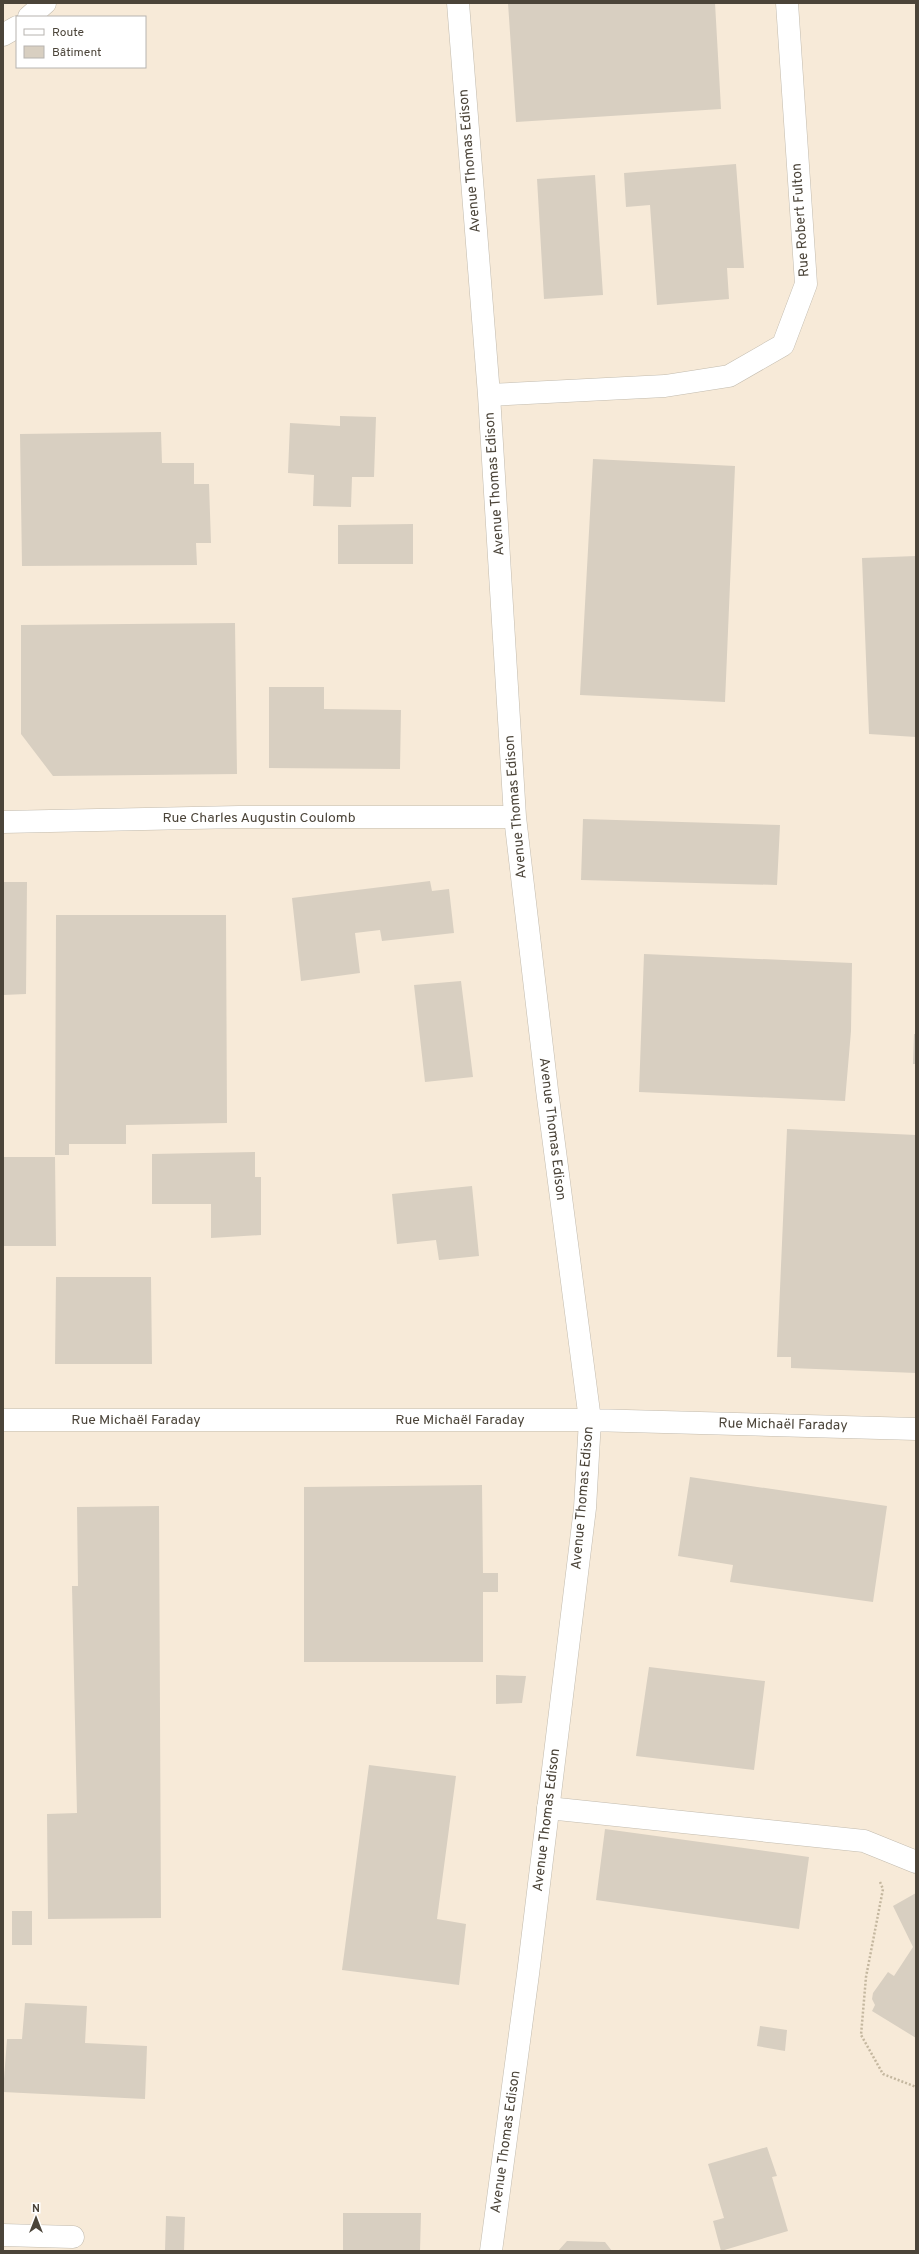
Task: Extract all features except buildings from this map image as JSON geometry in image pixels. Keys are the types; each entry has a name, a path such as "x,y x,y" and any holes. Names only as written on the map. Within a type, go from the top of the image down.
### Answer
{"street":[{"path":"30,16 45,3"},
{"name":"Avenue Thomas Edison","path":"458,3 489,395 515,817 547,1090 590,1420 585,1508 492,2251"},
{"name":"Rue Robert Fulton","path":"489,395 665,386 729,376 783,345 806,284 787,3"},
{"path":"3,36 16,28"},
{"name":"Rue Charles Augustin Coulomb","path":"3,822 238,817 515,817"},
{"name":"Rue Michaël Faraday","path":"3,1420 590,1420 916,1429"},
{"path":"548,1808 864,1841 916,1862"},
{"path":"3,2235 73,2237"}],"path":[{"path":"864,1841 883,1889 866,1977 861,2035 883,2074 916,2087"}],"shaded area":[{"path":"3,3 916,3 916,2251 3,2251"}]}
